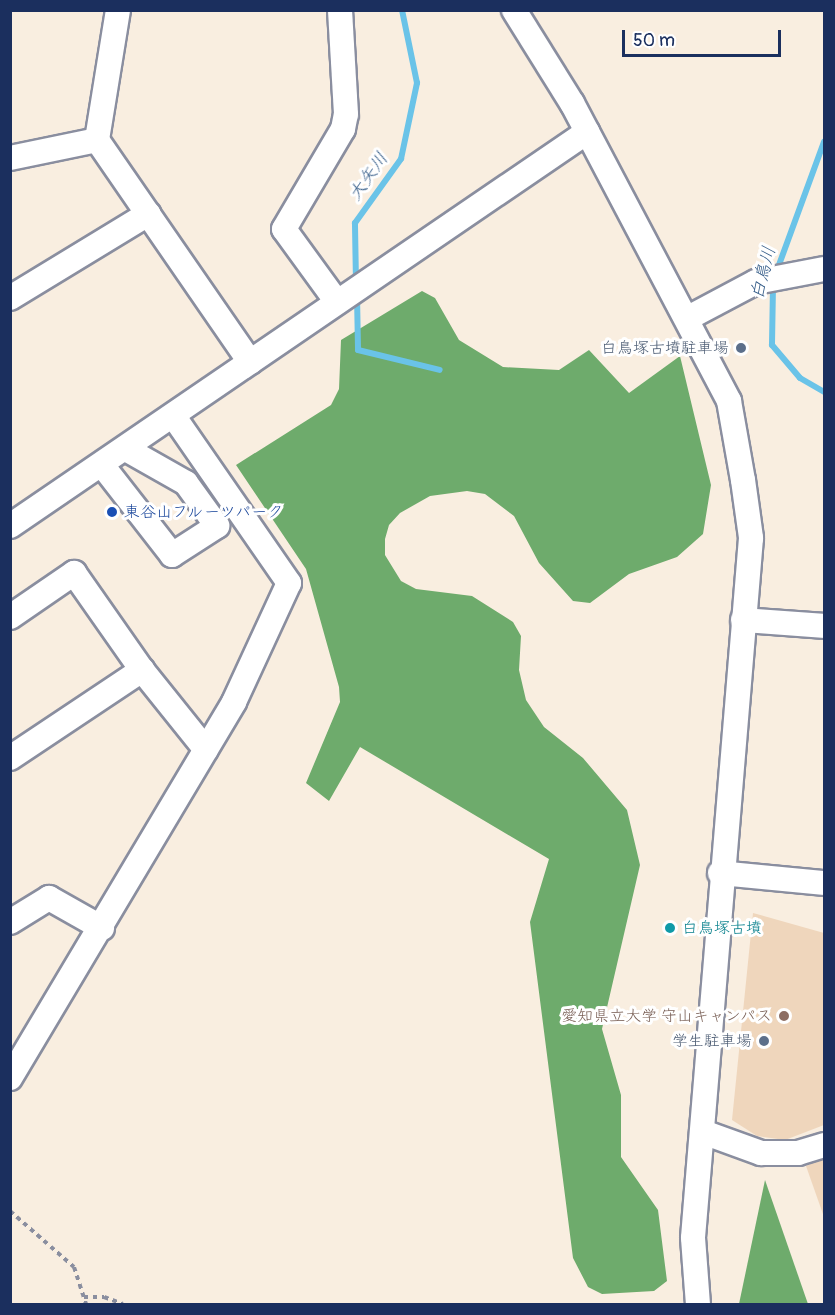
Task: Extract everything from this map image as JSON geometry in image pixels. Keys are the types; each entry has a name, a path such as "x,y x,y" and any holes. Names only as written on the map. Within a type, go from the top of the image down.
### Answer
{"street":[{"path":"118,10 97,140 250,362"},
{"path":"332,305 284,229 343,129 346,114 340,10"},
{"path":"514,10 587,132 688,318 731,413 751,538 720,873 703,1132 693,1238 698,1305"},
{"path":"10,526 174,417 332,305 395,265 587,132"},
{"path":"10,158 97,140"},
{"path":"10,298 148,214"},
{"path":"688,318 756,282 825,269"},
{"path":"10,1078 102,928 234,702 289,583 174,417"},
{"path":"102,465 172,555 216,526 186,483 126,448"},
{"path":"10,617 74,573 142,670 206,750"},
{"path":"743,620 825,626"},
{"path":"10,758 142,670"},
{"path":"720,873 825,883"},
{"path":"10,922 49,898 102,928"},
{"path":"703,1132 761,1153 798,1153 825,1145"}],"path":[{"path":"10,1211 74,1267 86,1305"},
{"path":"84,1297 104,1297 123,1305"}],"shaded area":[{"name":"愛知県立大学 守山キャンパス","path":"753,913 824,933 824,1125 785,1140 757,1136 732,1120"},
{"path":"824,1157 824,1217 806,1166"}],"green space":[{"path":"422,291 435,298 459,340 503,367 559,370 589,350 629,393 680,356 711,485 703,534 677,557 629,574 590,603 573,601 539,563 514,516 485,494 467,491 430,496 400,513 389,525 385,539 385,555 401,581 416,589 472,596 513,622 521,636 519,670 526,700 544,727 583,758 627,810 640,865 602,1029 621,1095 621,1157 658,1210 667,1281 654,1291 602,1294 588,1287 573,1258 530,922 549,859 360,747 329,801 306,783 340,702 339,687 306,569 236,465 331,405 339,389 341,340"},
{"path":"765,1180 808,1304 739,1304"}],"waterway":[{"name":"大矢川","path":"356,283 355,223 401,159 417,83 402,10"},
{"name":"白鳥川","path":"776,273 824,142"},
{"name":"白鳥川","path":"773,286 772,345 800,378 824,392"},
{"name":"大矢川","path":"357,296 358,350 440,370"}],"place":[{"name":"白鳥塚古墳駐車場","path":"741,348"},
{"name":"東谷山フルーツパーク","path":"112,512"},
{"name":"白鳥塚古墳","path":"670,928"},
{"name":"愛知県立大学 守山キャンパス","path":"784,1016"},
{"name":"学生駐車場","path":"764,1041"}]}
